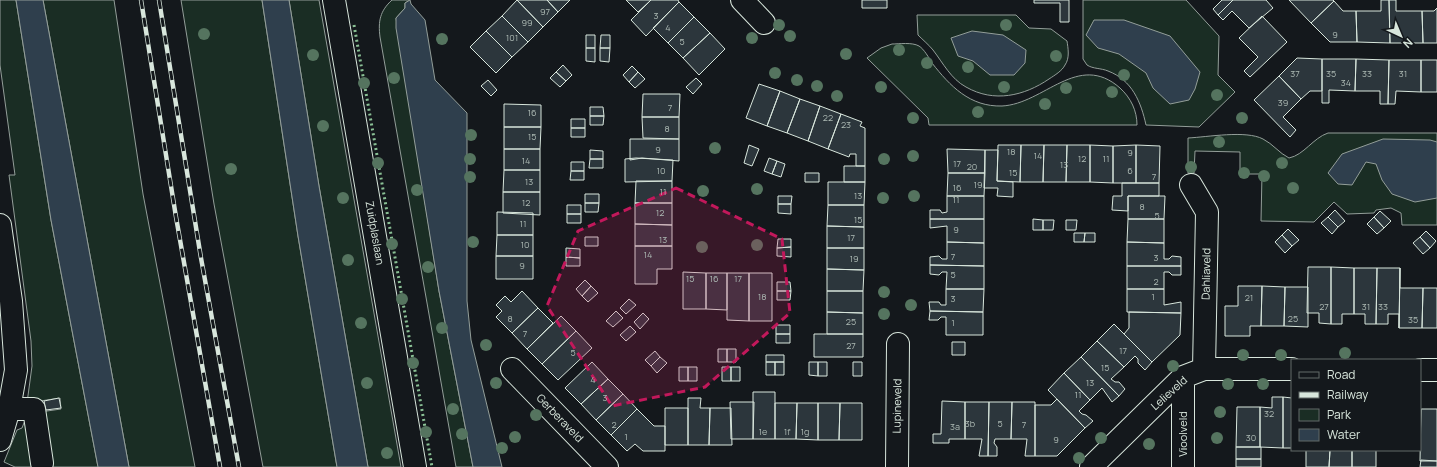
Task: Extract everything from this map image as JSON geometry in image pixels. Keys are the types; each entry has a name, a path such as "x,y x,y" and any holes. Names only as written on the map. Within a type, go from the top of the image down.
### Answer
{"street":[{"name":"Zuidplaslaan","path":"334,0 415,467"},
{"path":"742,0 764,23"},
{"name":"Dahliaveld","path":"1191,184 1207,212 1204,369"},
{"path":"0,225 15,336 16,370 9,408 0,440"},
{"name":"Lupineveld","path":"896,467 898,344"},
{"name":"Gerberaveld","path":"512,369 607,467"},
{"name":"Lelieveld","path":"1091,467 1183,377 1204,369 1291,369"},
{"path":"1421,370 1437,370"},
{"name":"Vioolveld","path":"1183,377 1183,467"},
{"path":"9,408 34,410 42,463"}],"highlighted area":[{"path":"676,188 782,239 790,313 705,387 612,406 547,306 578,231"}],"green space":[{"path":"0,0 16,0 51,220 98,467 49,467 40,412 61,409 60,398 27,403 32,366 31,341 9,175 15,175 0,65"},
{"path":"43,0 114,0 143,194 195,467 129,467"},
{"path":"181,0 262,0 298,236 337,467 263,467 214,204"},
{"path":"289,0 319,0 401,467 368,467 319,186"},
{"path":"392,0 410,0 405,3 405,8 396,18 439,291 473,467 456,467 380,37 379,26 382,12"},
{"path":"1083,0 1186,0 1219,36 1218,75 1235,92 1199,127 1146,125 1138,100 1129,86 1116,75 1087,65 1083,59"},
{"path":"917,15 1016,15 1029,28 1051,29 1067,41 1068,59 1064,67 1058,73 1029,90 1009,95 987,95 966,87 956,80 931,48 918,35"},
{"path":"892,44 909,44 921,47 946,80 962,94 980,103 991,105 1002,106 1017,103 1075,77 1090,75 1105,78 1120,88 1130,100 1135,110 1137,125 929,125 928,118 867,58 881,48"},
{"path":"1328,133 1437,133 1437,225 1402,225 1401,213 1391,208 1376,210 1374,213 1347,214 1334,202 1314,222 1261,221 1262,174 1240,174 1240,152 1195,151 1194,173 1188,173 1188,138 1237,134 1256,136 1267,141 1289,158 1299,154 1323,135"},
{"path":"27,415 35,467 15,467 4,462 17,430 22,428"}],"water":[{"path":"16,0 43,0 129,467 98,467 51,220"},
{"path":"262,0 289,0 319,186 368,467 337,467 298,236"},
{"path":"410,0 411,4 425,20 435,80 467,113 467,301 471,340 502,467 473,467 439,291 396,28 396,18 405,8 405,3"},
{"path":"1094,20 1124,20 1170,36 1200,72 1195,89 1189,100 1170,104 1153,88 1146,73 1119,54 1098,48 1086,35"},
{"path":"972,31 1003,35 1026,50 1025,63 1014,75 990,75 973,61 958,56 951,38"},
{"path":"1383,139 1430,140 1437,142 1437,198 1415,202 1392,194 1382,180 1376,164 1366,162 1352,185 1338,184 1328,173 1342,154"}],"building":[{"path":"517,0 543,27 528,42 502,16"},
{"path":"517,0 547,0 558,12 543,27"},
{"path":"547,0 570,0 558,12"},
{"path":"626,0 651,0 638,12"},
{"path":"651,0 678,0 679,2 646,36 631,20"},
{"path":"862,0 887,0 887,8 862,8"},
{"path":"1034,0 1069,0 1069,22 1060,22 1060,3 1034,3"},
{"path":"1222,0 1233,0 1218,15 1213,9"},
{"path":"1233,0 1266,0 1273,8 1249,28 1232,11 1223,20 1218,15"},
{"path":"1289,0 1333,0 1334,1 1311,23"},
{"path":"1381,0 1389,0 1390,43 1357,42 1356,11 1381,11"},
{"path":"1389,0 1396,0 1396,11 1422,11 1423,43 1390,43"},
{"path":"1334,1 1343,11 1356,11 1357,42 1330,42 1311,23"},
{"path":"679,2 694,17 668,43 653,28"},
{"path":"1437,8 1437,43 1423,43 1422,11 1434,11"},
{"path":"502,16 528,42 512,57 486,31"},
{"path":"1262,16 1287,42 1250,77 1244,71 1258,57 1239,38"},
{"path":"694,17 710,33 683,58 668,43"},
{"path":"486,31 512,57 496,73 470,47"},
{"path":"710,33 725,49 699,75 683,58"},
{"path":"586,35 595,35 595,48 586,48"},
{"path":"601,35 610,35 610,48 600,48"},
{"path":"586,48 595,48 595,62 586,61"},
{"path":"600,48 610,48 609,62 600,61"},
{"path":"1297,58 1322,59 1322,91 1310,91 1301,99 1279,76"},
{"path":"1322,59 1356,59 1355,91 1329,90 1329,103 1322,103"},
{"path":"1356,59 1389,60 1388,104 1380,104 1380,91 1355,91"},
{"path":"1389,60 1421,60 1421,92 1396,91 1395,104 1388,104"},
{"path":"1421,60 1437,60 1437,92 1421,92"},
{"path":"563,65 572,75 566,81 556,72"},
{"path":"632,66 638,72 629,82 623,75"},
{"path":"556,72 566,81 560,87 550,78"},
{"path":"638,72 645,79 635,88 629,82"},
{"path":"1279,76 1301,99 1283,117 1296,130 1290,137 1254,100"},
{"path":"696,78 702,84 693,94 686,87"},
{"path":"488,80 497,90 491,96 481,86"},
{"path":"759,84 780,91 767,126 746,118"},
{"path":"780,91 800,99 787,133 767,126"},
{"path":"643,94 680,94 679,117 642,117"},
{"path":"800,99 820,106 808,141 787,133"},
{"path":"504,104 541,105 541,127 504,127"},
{"path":"820,106 841,114 828,149 808,141"},
{"path":"590,107 603,107 604,116 590,116"},
{"path":"841,114 862,122 860,126 865,128 865,166 856,166 856,154 850,154 849,157 828,149"},
{"path":"590,116 604,116 603,125 590,125"},
{"path":"642,117 679,117 679,139 643,138"},
{"path":"571,119 585,119 585,128 571,128"},
{"path":"504,127 541,127 540,149 504,149"},
{"path":"571,128 585,128 585,137 571,137"},
{"path":"630,139 679,139 679,161 642,158 630,160"},
{"path":"749,145 759,149 752,166 744,163"},
{"path":"998,145 1021,145 1020,182 997,181"},
{"path":"1021,145 1044,145 1043,182 1020,182"},
{"path":"1044,145 1067,145 1066,182 1043,182"},
{"path":"1067,145 1090,145 1090,182 1066,182"},
{"path":"1090,145 1113,146 1113,183 1090,182"},
{"path":"1136,145 1160,146 1159,183 1136,183"},
{"path":"1136,145 1136,183 1113,183 1113,146"},
{"path":"504,149 540,149 540,170 504,170"},
{"path":"947,149 985,150 985,173 948,173"},
{"path":"590,150 603,151 603,159 590,159"},
{"path":"985,150 998,150 997,181 1013,182 1013,197 997,196 998,188 984,188"},
{"path":"636,158 673,160 672,181 625,182 625,159"},
{"path":"769,158 777,161 772,174 764,171"},
{"path":"590,159 603,159 603,168 589,168"},
{"path":"777,161 785,164 781,177 772,174"},
{"path":"571,162 584,162 584,171 571,171"},
{"path":"844,166 865,166 865,182 844,182"},
{"path":"504,170 540,170 540,192 503,192"},
{"path":"571,171 584,171 584,180 570,180"},
{"path":"805,173 819,173 819,182 805,182"},
{"path":"948,173 985,173 984,196 947,196"},
{"path":"636,181 672,181 672,203 635,203"},
{"path":"828,182 865,182 864,205 828,205"},
{"path":"1122,183 1159,183 1159,196 1128,196 1128,211 1112,210 1113,196 1122,196"},
{"path":"503,192 540,192 540,215 503,213"},
{"path":"585,194 599,194 599,203 585,203"},
{"path":"778,196 792,196 791,204 778,204"},
{"path":"947,196 984,196 984,219 930,219 930,210 940,210 942,213 947,212"},
{"path":"1128,196 1165,196 1164,219 1128,219"},
{"path":"585,203 599,203 598,212 585,212"},
{"path":"635,203 672,203 672,225 635,224"},
{"path":"778,204 791,204 791,214 778,213"},
{"path":"567,205 581,205 581,214 567,214"},
{"path":"828,205 864,205 864,227 827,226"},
{"path":"1335,210 1345,221 1338,227 1328,217"},
{"path":"1380,211 1391,221 1384,228 1374,217"},
{"path":"497,212 533,213 533,235 497,235"},
{"path":"567,214 581,214 581,223 567,223"},
{"path":"1328,217 1338,227 1332,234 1321,223"},
{"path":"1374,217 1384,228 1377,234 1367,224"},
{"path":"930,219 984,219 984,243 947,242 947,226 930,228"},
{"path":"1033,219 1043,220 1043,230 1033,230"},
{"path":"1128,219 1164,219 1164,243 1127,242"},
{"path":"1043,220 1054,220 1053,230 1043,230"},
{"path":"1066,220 1077,220 1076,230 1066,230"},
{"path":"635,224 672,225 672,246 635,246"},
{"path":"827,226 864,227 864,248 827,248"},
{"path":"1288,229 1299,240 1292,246 1282,235"},
{"path":"1426,231 1436,241 1430,248 1420,237"},
{"path":"1074,233 1085,233 1084,242 1074,242"},
{"path":"1085,233 1095,233 1095,242 1084,242"},
{"path":"497,235 533,235 533,256 496,256"},
{"path":"1282,235 1292,246 1285,253 1275,242"},
{"path":"585,237 598,237 598,246 585,246"},
{"path":"1420,237 1430,248 1423,254 1413,243"},
{"path":"778,239 791,239 791,247 777,248"},
{"path":"947,242 984,243 984,266 930,265 930,257 939,256 942,259 947,259"},
{"path":"1127,242 1164,243 1164,259 1169,259 1172,256 1181,257 1181,266 1127,266"},
{"path":"635,246 672,246 672,269 657,269 657,284 635,284"},
{"path":"791,247 791,257 777,256 777,248"},
{"path":"566,248 580,249 580,258 566,257"},
{"path":"827,248 864,248 864,270 827,269"},
{"path":"496,256 533,256 533,279 496,279"},
{"path":"566,257 580,258 580,266 566,266"},
{"path":"930,265 984,266 984,289 946,289 947,272 942,272 939,275 930,274"},
{"path":"1127,266 1181,266 1181,275 1172,275 1169,272 1164,272 1164,289 1127,289"},
{"path":"1308,267 1331,267 1331,324 1319,323 1319,313 1307,313"},
{"path":"1331,267 1354,268 1354,314 1342,314 1342,324 1331,324"},
{"path":"1354,268 1377,268 1376,324 1365,324 1365,314 1354,314"},
{"path":"1377,268 1400,268 1399,328 1399,314 1388,314 1388,324 1376,324"},
{"path":"1400,268 1400,288 1423,288 1422,328 1399,328"},
{"path":"827,269 864,270 863,291 827,291"},
{"path":"683,272 706,273 706,309 683,309"},
{"path":"706,273 727,273 727,310 706,309"},
{"path":"727,273 749,273 749,321 727,320"},
{"path":"749,273 772,273 772,321 749,321"},
{"path":"585,280 591,286 582,296 576,289"},
{"path":"777,282 790,282 791,291 777,291"},
{"path":"591,286 598,293 588,302 582,296"},
{"path":"1238,286 1262,286 1261,326 1250,326 1250,336 1225,336 1225,306 1238,306"},
{"path":"1262,286 1285,287 1284,326 1261,326"},
{"path":"1285,287 1308,287 1308,327 1284,326"},
{"path":"1423,288 1437,288 1437,328 1422,328"},
{"path":"946,289 984,289 983,312 930,311 929,302 939,302 941,305 946,305"},
{"path":"1127,289 1164,289 1164,305 1181,302 1181,313 1127,312"},
{"path":"522,291 538,308 512,333 496,317 502,311 496,305 505,296 511,302"},
{"path":"777,291 791,291 790,300 777,300"},
{"path":"827,291 863,291 863,313 827,312"},
{"path":"629,299 636,305 626,314 620,308"},
{"path":"538,308 553,323 527,349 512,333"},
{"path":"616,311 623,318 613,327 606,321"},
{"path":"930,311 983,312 983,335 946,335 946,317 941,317 938,320 929,320"},
{"path":"827,312 863,313 863,334 827,334"},
{"path":"1129,312 1181,313 1180,335 1152,362 1124,334 1129,328"},
{"path":"643,313 649,319 640,329 634,322"},
{"path":"561,316 576,331 542,364 527,349"},
{"path":"1114,324 1152,362 1145,370 1138,363 1138,359 1135,356 1124,367 1097,341"},
{"path":"776,325 790,325 790,334 776,334"},
{"path":"630,326 636,332 626,341 620,335"},
{"path":"576,331 592,348 558,380 542,364"},
{"path":"776,334 790,334 790,343 776,343"},
{"path":"814,334 863,334 863,357 814,357"},
{"path":"1097,341 1124,367 1111,379 1115,382 1119,382 1125,389 1119,396 1081,357"},
{"path":"952,342 965,342 965,355 952,355"},
{"path":"718,349 727,349 727,362 718,362"},
{"path":"727,349 736,349 736,362 727,362"},
{"path":"655,351 660,357 651,366 645,360"},
{"path":"766,355 784,355 784,362 766,362"},
{"path":"660,357 667,363 657,373 651,366"},
{"path":"1081,357 1119,396 1112,402 1102,388 1090,400 1064,373"},
{"path":"592,362 608,379 581,404 565,388"},
{"path":"766,362 775,362 775,375 766,375"},
{"path":"775,362 784,362 784,375 775,375"},
{"path":"809,362 818,362 818,376 809,375"},
{"path":"818,362 827,362 827,376 818,376"},
{"path":"853,362 862,362 862,376 853,376"},
{"path":"679,367 688,367 688,381 679,381"},
{"path":"688,367 697,367 697,381 688,381"},
{"path":"722,367 731,367 731,381 722,381"},
{"path":"731,367 740,367 740,381 731,381"},
{"path":"1064,373 1090,400 1079,411 1093,421 1085,428 1048,390"},
{"path":"608,379 623,394 596,420 581,404"},
{"path":"753,392 775,392 775,439 753,439"},
{"path":"623,394 637,409 611,435 596,420"},
{"path":"1272,397 1283,397 1283,448 1260,447 1260,407 1272,408"},
{"path":"1283,397 1291,398 1291,448 1283,448"},
{"path":"59,398 61,408 46,410 44,401"},
{"path":"688,398 701,398 700,408 710,408 709,445 688,445"},
{"path":"1057,399 1085,428 1057,456 1035,456 1035,405 1051,405"},
{"path":"942,401 965,402 965,439 949,439 949,443 933,443 933,434 941,434"},
{"path":"730,402 754,402 753,439 731,439"},
{"path":"965,402 989,402 988,456 979,456 982,439 965,439"},
{"path":"989,402 1012,402 1011,439 995,439 994,443 997,447 997,456 988,456"},
{"path":"1012,402 1035,402 1035,456 1025,456 1027,439 1011,439"},
{"path":"775,403 797,403 796,439 775,439"},
{"path":"797,403 818,403 818,440 796,439"},
{"path":"818,403 840,403 839,440 818,440"},
{"path":"840,403 862,403 862,440 839,440"},
{"path":"1237,407 1260,407 1260,447 1236,447"},
{"path":"665,408 688,408 688,445 665,445"},
{"path":"710,408 731,408 732,445 709,445"},
{"path":"637,409 654,426 665,426 665,451 643,451 635,444 627,451 611,435"},
{"path":"1421,409 1437,409 1437,461 1420,461"},
{"path":"1236,447 1261,447 1261,459 1236,459"},
{"path":"1306,451 1330,451 1329,467 1306,467"},
{"path":"1330,451 1352,451 1352,467 1329,467"},
{"path":"1352,451 1376,451 1376,467 1352,467"},
{"path":"1236,459 1261,459 1261,467 1236,467"},
{"path":"1421,460 1437,461 1437,467 1420,467"}],"railway":[{"path":"141,0 176,217 220,467"},
{"path":"159,0 201,258 239,467"}],"hedge":[{"path":"354,25 432,467"}]}
